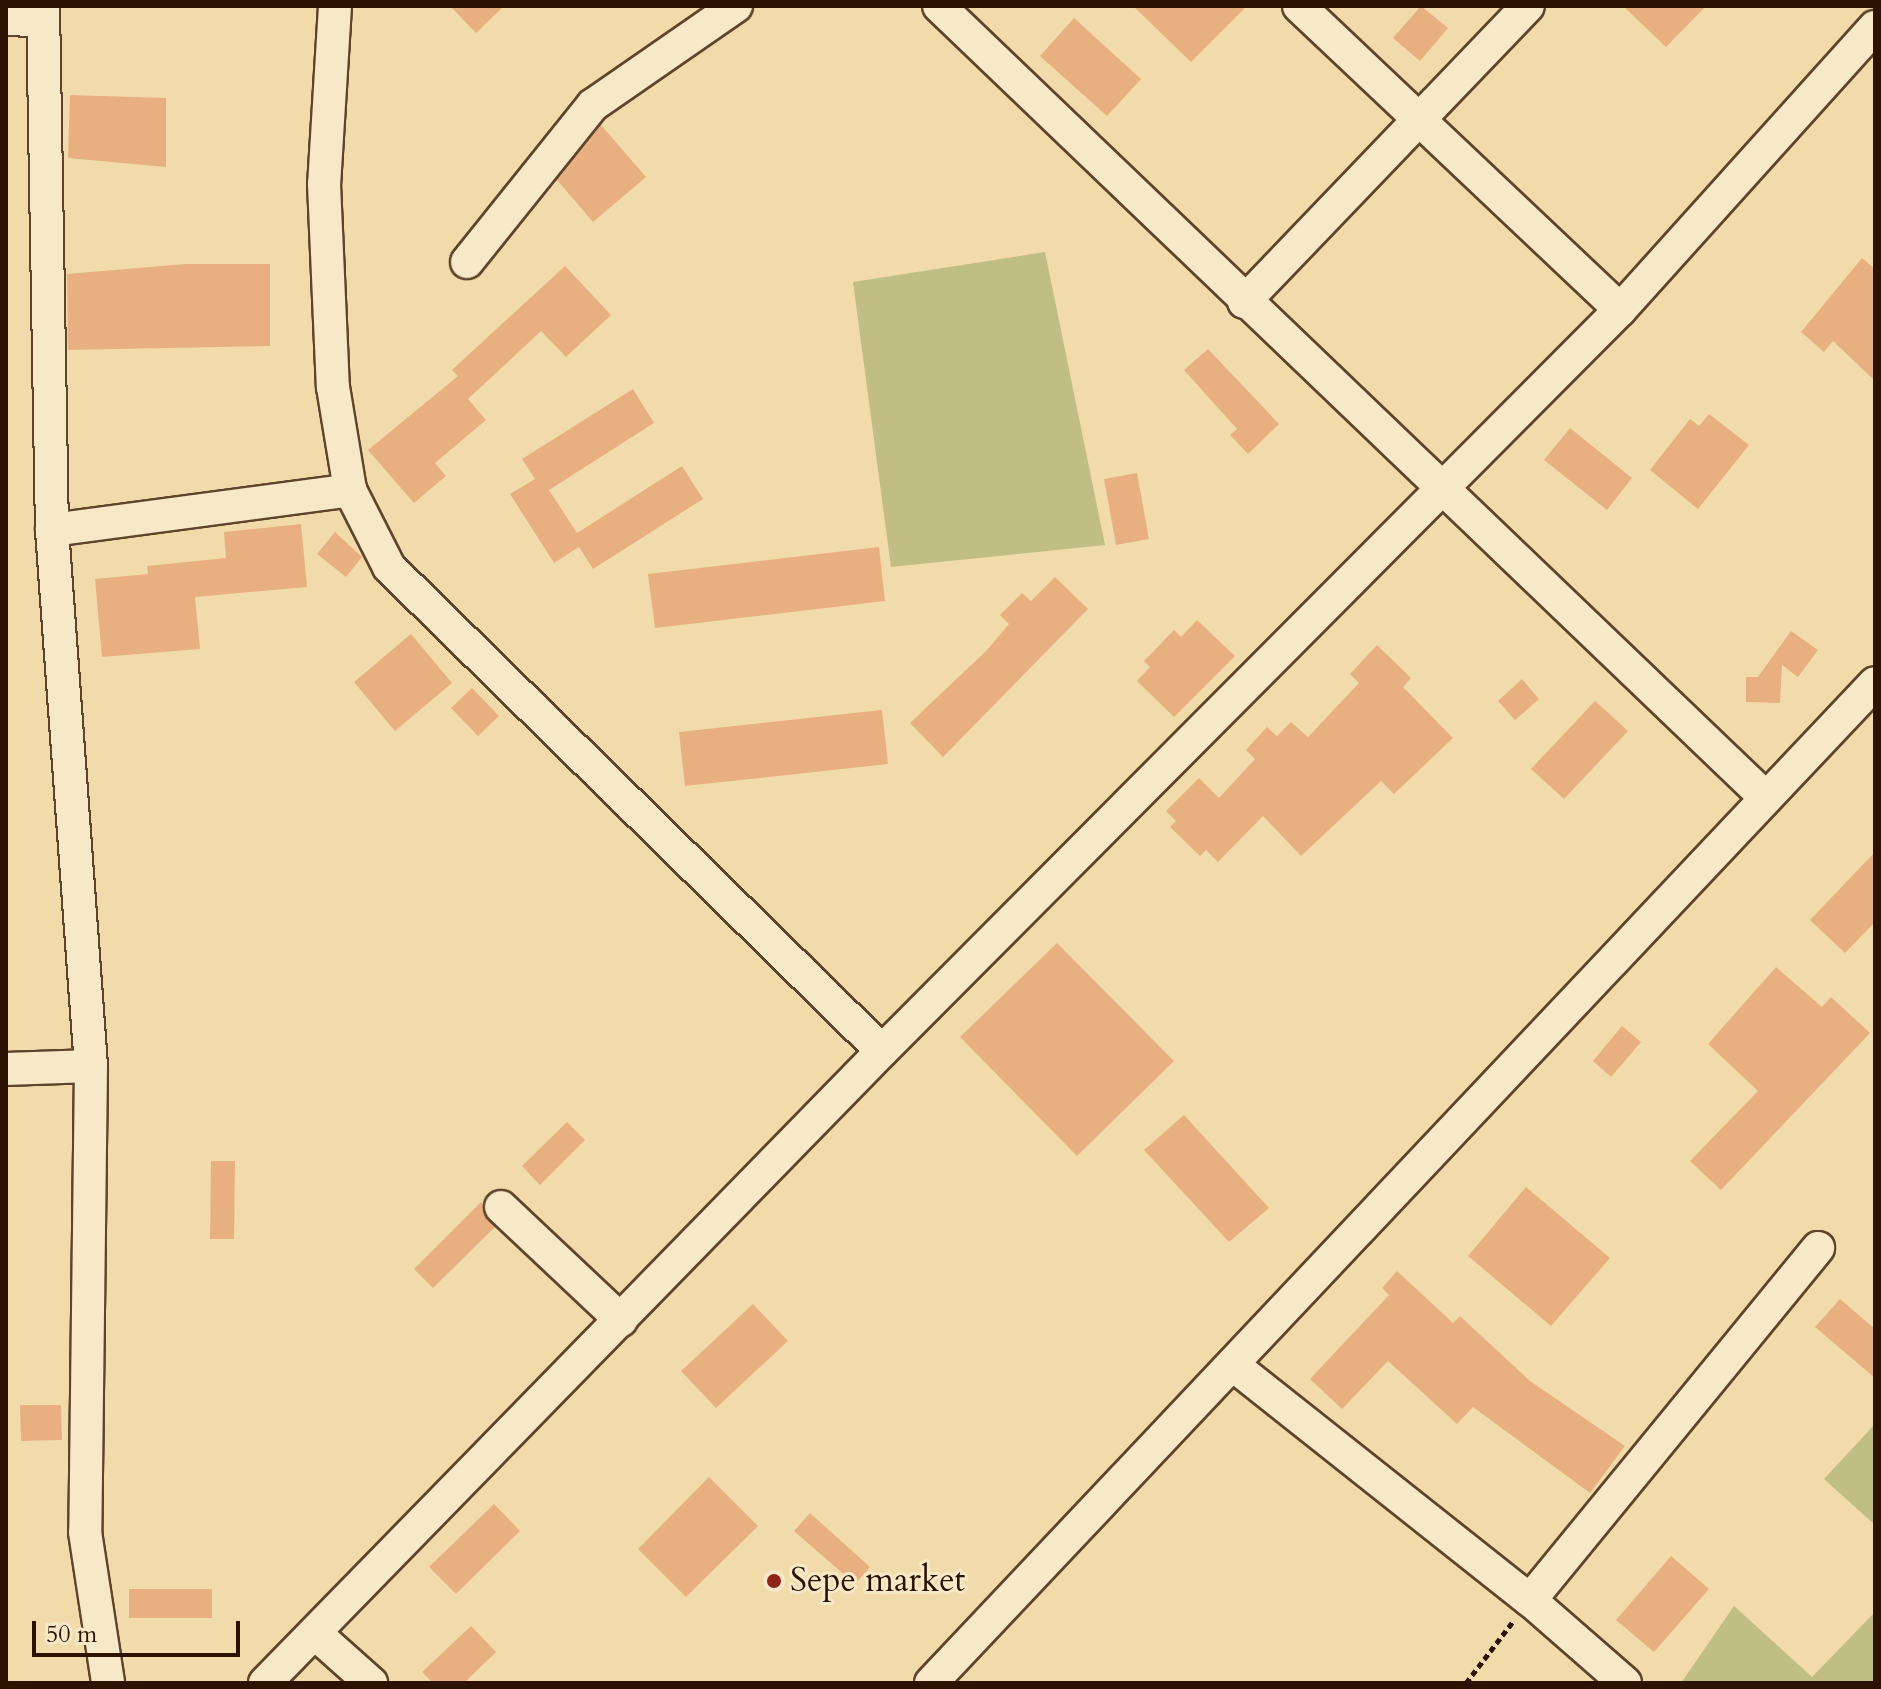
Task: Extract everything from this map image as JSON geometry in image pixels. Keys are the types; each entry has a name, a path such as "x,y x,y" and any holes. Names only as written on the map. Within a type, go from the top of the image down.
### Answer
{"street":[{"path":"335,6 324,184 333,387 350,490 389,567 882,1051"},
{"path":"467,262 593,105 736,6"},
{"path":"939,6 1244,302 1444,488 1766,798"},
{"path":"1299,6 1620,310"},
{"path":"1244,302 1417,117 1528,6"},
{"path":"6,19 43,13 52,530 91,1066 85,1532 108,1683"},
{"path":"265,1683 882,1051 1620,310 1875,27"},
{"path":"52,530 350,490"},
{"path":"931,1683 1875,683"},
{"path":"6,1069 91,1066"},
{"path":"501,1207 621,1320"},
{"path":"1530,1600 1818,1248"},
{"path":"1233,1365 1530,1600 1625,1683"},
{"path":"316,1634 371,1683"}],"path":[{"path":"1466,1683 1530,1600"}],"shaded area":[{"path":"1045,252 1105,545 891,567 853,282"},
{"path":"1875,1424 1875,1525 1824,1479"},
{"path":"1734,1606 1812,1677 1875,1612 1875,1683 1681,1683"}],"building":[{"path":"450,6 504,6 476,33"},
{"path":"1133,6 1247,6 1191,62"},
{"path":"1421,6 1448,28 1420,61 1393,38"},
{"path":"1623,6 1706,6 1666,47"},
{"path":"1074,18 1141,79 1107,116 1040,56"},
{"path":"70,95 166,98 166,167 68,158"},
{"path":"601,125 646,177 593,222 557,180"},
{"path":"1862,258 1875,269 1875,381 1833,341 1824,352 1801,332"},
{"path":"186,264 270,264 270,346 68,350 67,274"},
{"path":"565,266 611,315 566,357 541,331 468,399 486,420 435,463 446,476 414,503 368,450 458,376 452,370"},
{"path":"1208,349 1279,424 1248,454 1230,435 1237,429 1184,370"},
{"path":"633,389 654,423 549,490 577,533 682,466 703,499 593,569 579,547 554,563 510,494 535,479 522,459"},
{"path":"1709,414 1749,445 1698,509 1650,470 1690,419 1699,426"},
{"path":"1570,428 1632,478 1607,510 1544,460"},
{"path":"1137,473 1149,539 1116,545 1104,479"},
{"path":"301,524 307,587 195,597 200,649 102,657 95,579 148,574 147,566 226,558 224,532"},
{"path":"335,532 362,557 346,577 317,554"},
{"path":"879,547 885,601 655,628 648,574"},
{"path":"1055,577 1088,609 943,757 910,723 987,650 1009,624 1000,615 1022,593 1031,601"},
{"path":"1197,620 1235,656 1174,717 1137,681 1150,667 1144,661 1174,630 1181,637"},
{"path":"1791,631 1818,650 1798,677 1782,665 1780,703 1746,702 1746,677 1758,677"},
{"path":"411,634 452,683 395,731 354,682"},
{"path":"1377,645 1411,678 1403,687 1453,738 1394,794 1381,781 1301,856 1263,816 1218,862 1206,850 1200,856 1170,827 1176,821 1166,811 1199,778 1219,798 1255,759 1246,750 1267,727 1277,736 1291,722 1308,737 1359,683 1350,674"},
{"path":"1522,679 1539,699 1515,720 1498,701"},
{"path":"472,688 499,716 478,736 451,708"},
{"path":"1595,701 1628,731 1564,799 1531,769"},
{"path":"882,710 888,764 685,786 679,732"},
{"path":"1875,852 1875,922 1845,953 1810,920"},
{"path":"1057,943 1174,1061 1077,1156 960,1037"},
{"path":"1776,967 1822,1007 1831,997 1870,1033 1721,1190 1690,1161 1758,1091 1708,1044"},
{"path":"1622,1026 1641,1042 1611,1077 1593,1061"},
{"path":"1184,1115 1269,1208 1229,1242 1144,1150"},
{"path":"567,1122 585,1140 540,1185 522,1166"},
{"path":"211,1161 235,1161 234,1239 210,1239"},
{"path":"1526,1187 1610,1258 1551,1326 1468,1256"},
{"path":"481,1202 495,1227 433,1288 414,1269"},
{"path":"1397,1271 1453,1323 1460,1316 1530,1381 1625,1446 1590,1493 1473,1407 1457,1424 1388,1361 1342,1409 1310,1379 1389,1295 1382,1288"},
{"path":"1840,1299 1875,1329 1875,1378 1815,1327"},
{"path":"753,1304 788,1341 716,1408 681,1371"},
{"path":"20,1405 61,1405 62,1440 21,1441"},
{"path":"709,1477 758,1526 686,1597 638,1549"},
{"path":"494,1504 520,1531 456,1594 429,1567"},
{"path":"810,1513 870,1567 855,1584 794,1531"},
{"path":"1671,1556 1709,1589 1654,1652 1616,1620"},
{"path":"129,1589 212,1589 212,1618 129,1618"},
{"path":"471,1626 496,1652 464,1683 433,1683 422,1672"}],"place":[{"name":"Sepe market","path":"774,1581"}]}
